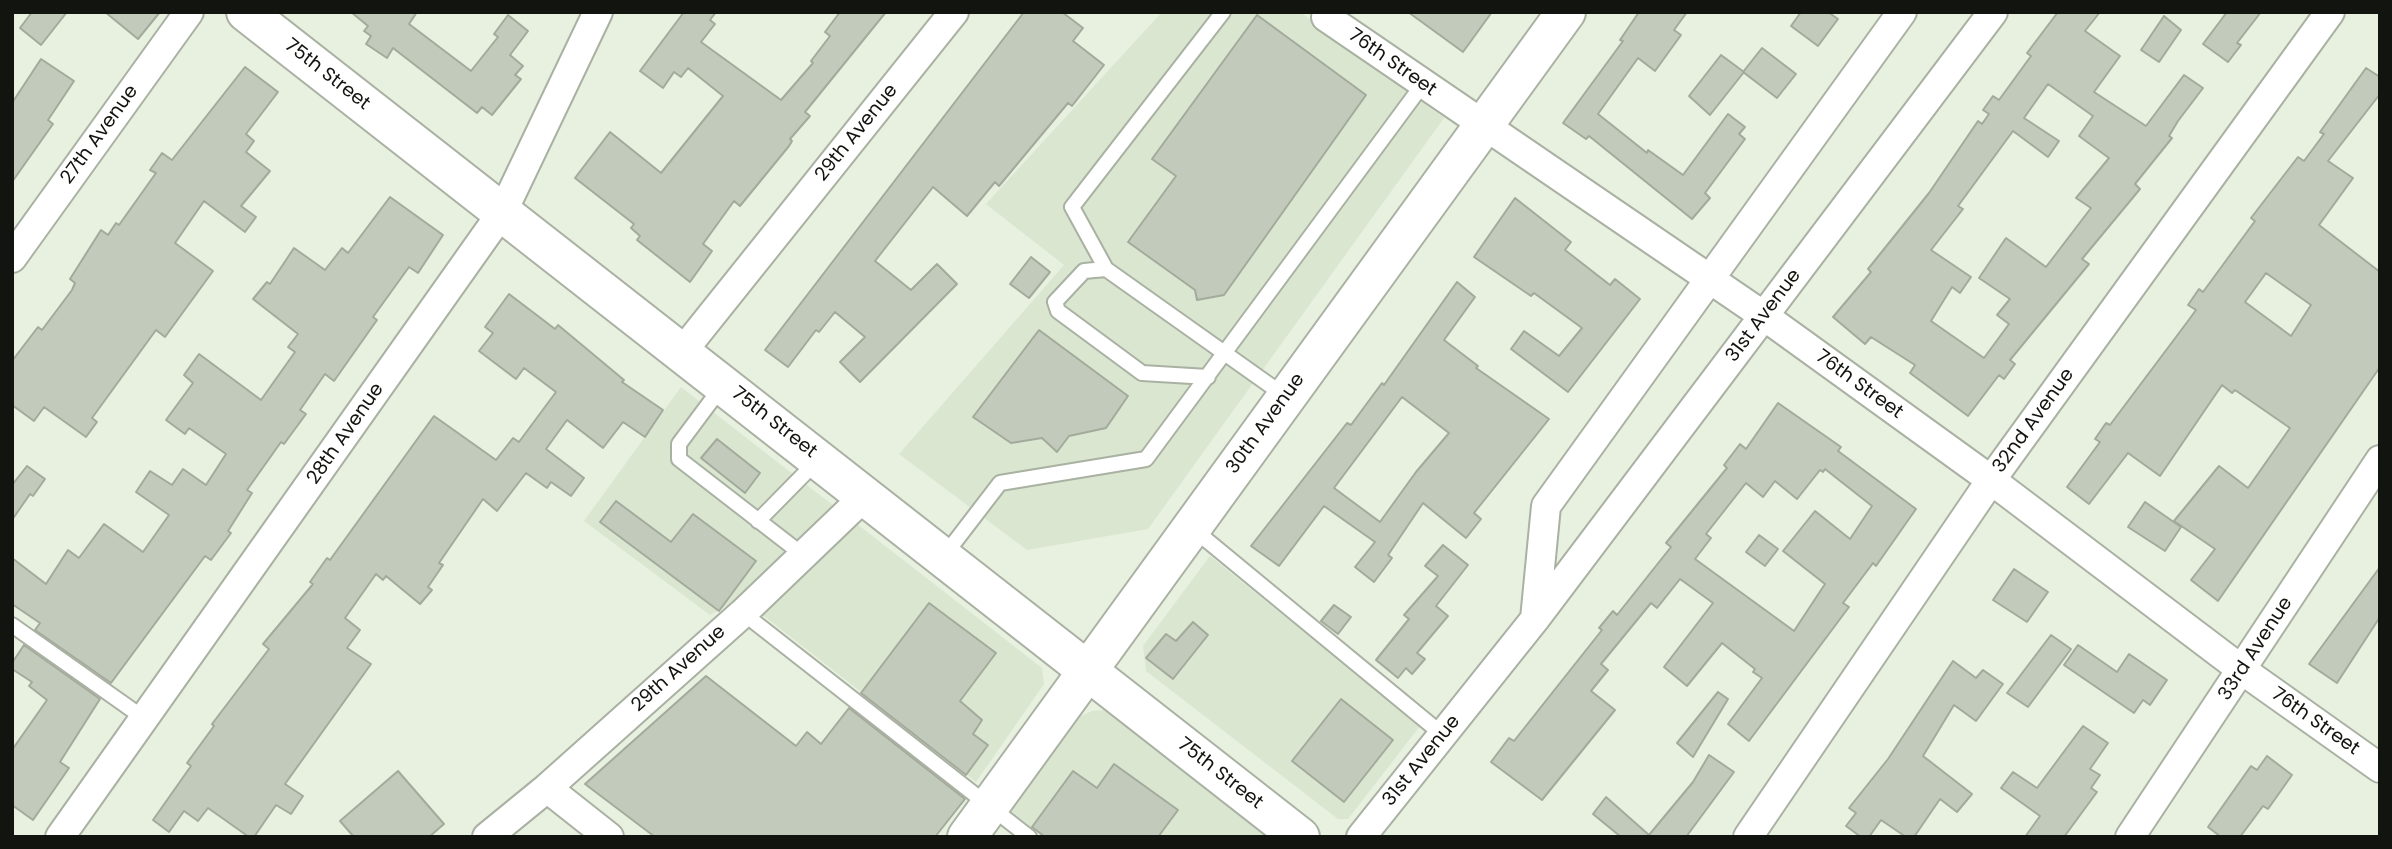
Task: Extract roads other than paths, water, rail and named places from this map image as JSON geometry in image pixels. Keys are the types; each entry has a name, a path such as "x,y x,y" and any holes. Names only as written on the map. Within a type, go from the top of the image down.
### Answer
{"street":[{"name":"27th Avenue","path":"12,258 189,12"},
{"name":"75th Street","path":"246,12 1300,837"},
{"name":"28th Avenue","path":"60,837 503,211 598,12"},
{"name":"29th Avenue","path":"682,352 954,12"},
{"name":"30th Avenue","path":"967,837 1566,12"},
{"path":"1535,620 1546,506 1902,12"},
{"name":"31st Avenue","path":"1362,837 1535,620 1993,12"},
{"name":"32nd Avenue","path":"1748,837 1991,480 2330,12"},
{"name":"76th Street","path":"1319,15 1763,317 1991,480 2242,670 2380,768"},
{"name":"33rd Avenue","path":"2130,837 2380,460"},
{"name":"29th Avenue","path":"487,837 547,788 743,612 866,495"},
{"path":"547,788 609,837"}],"lane":[{"path":"1223,12 1072,207 1106,269 1286,397"},
{"path":"944,556 1000,484 1146,459 1423,84"},
{"path":"1106,269 1084,271 1055,302 1058,311 1142,373 1208,377"},
{"path":"724,384 679,444 679,459 803,555"},
{"path":"758,521 819,458"},
{"path":"1191,527 1443,735"},
{"path":"743,612 1029,837"},
{"path":"12,625 145,719"}]}
